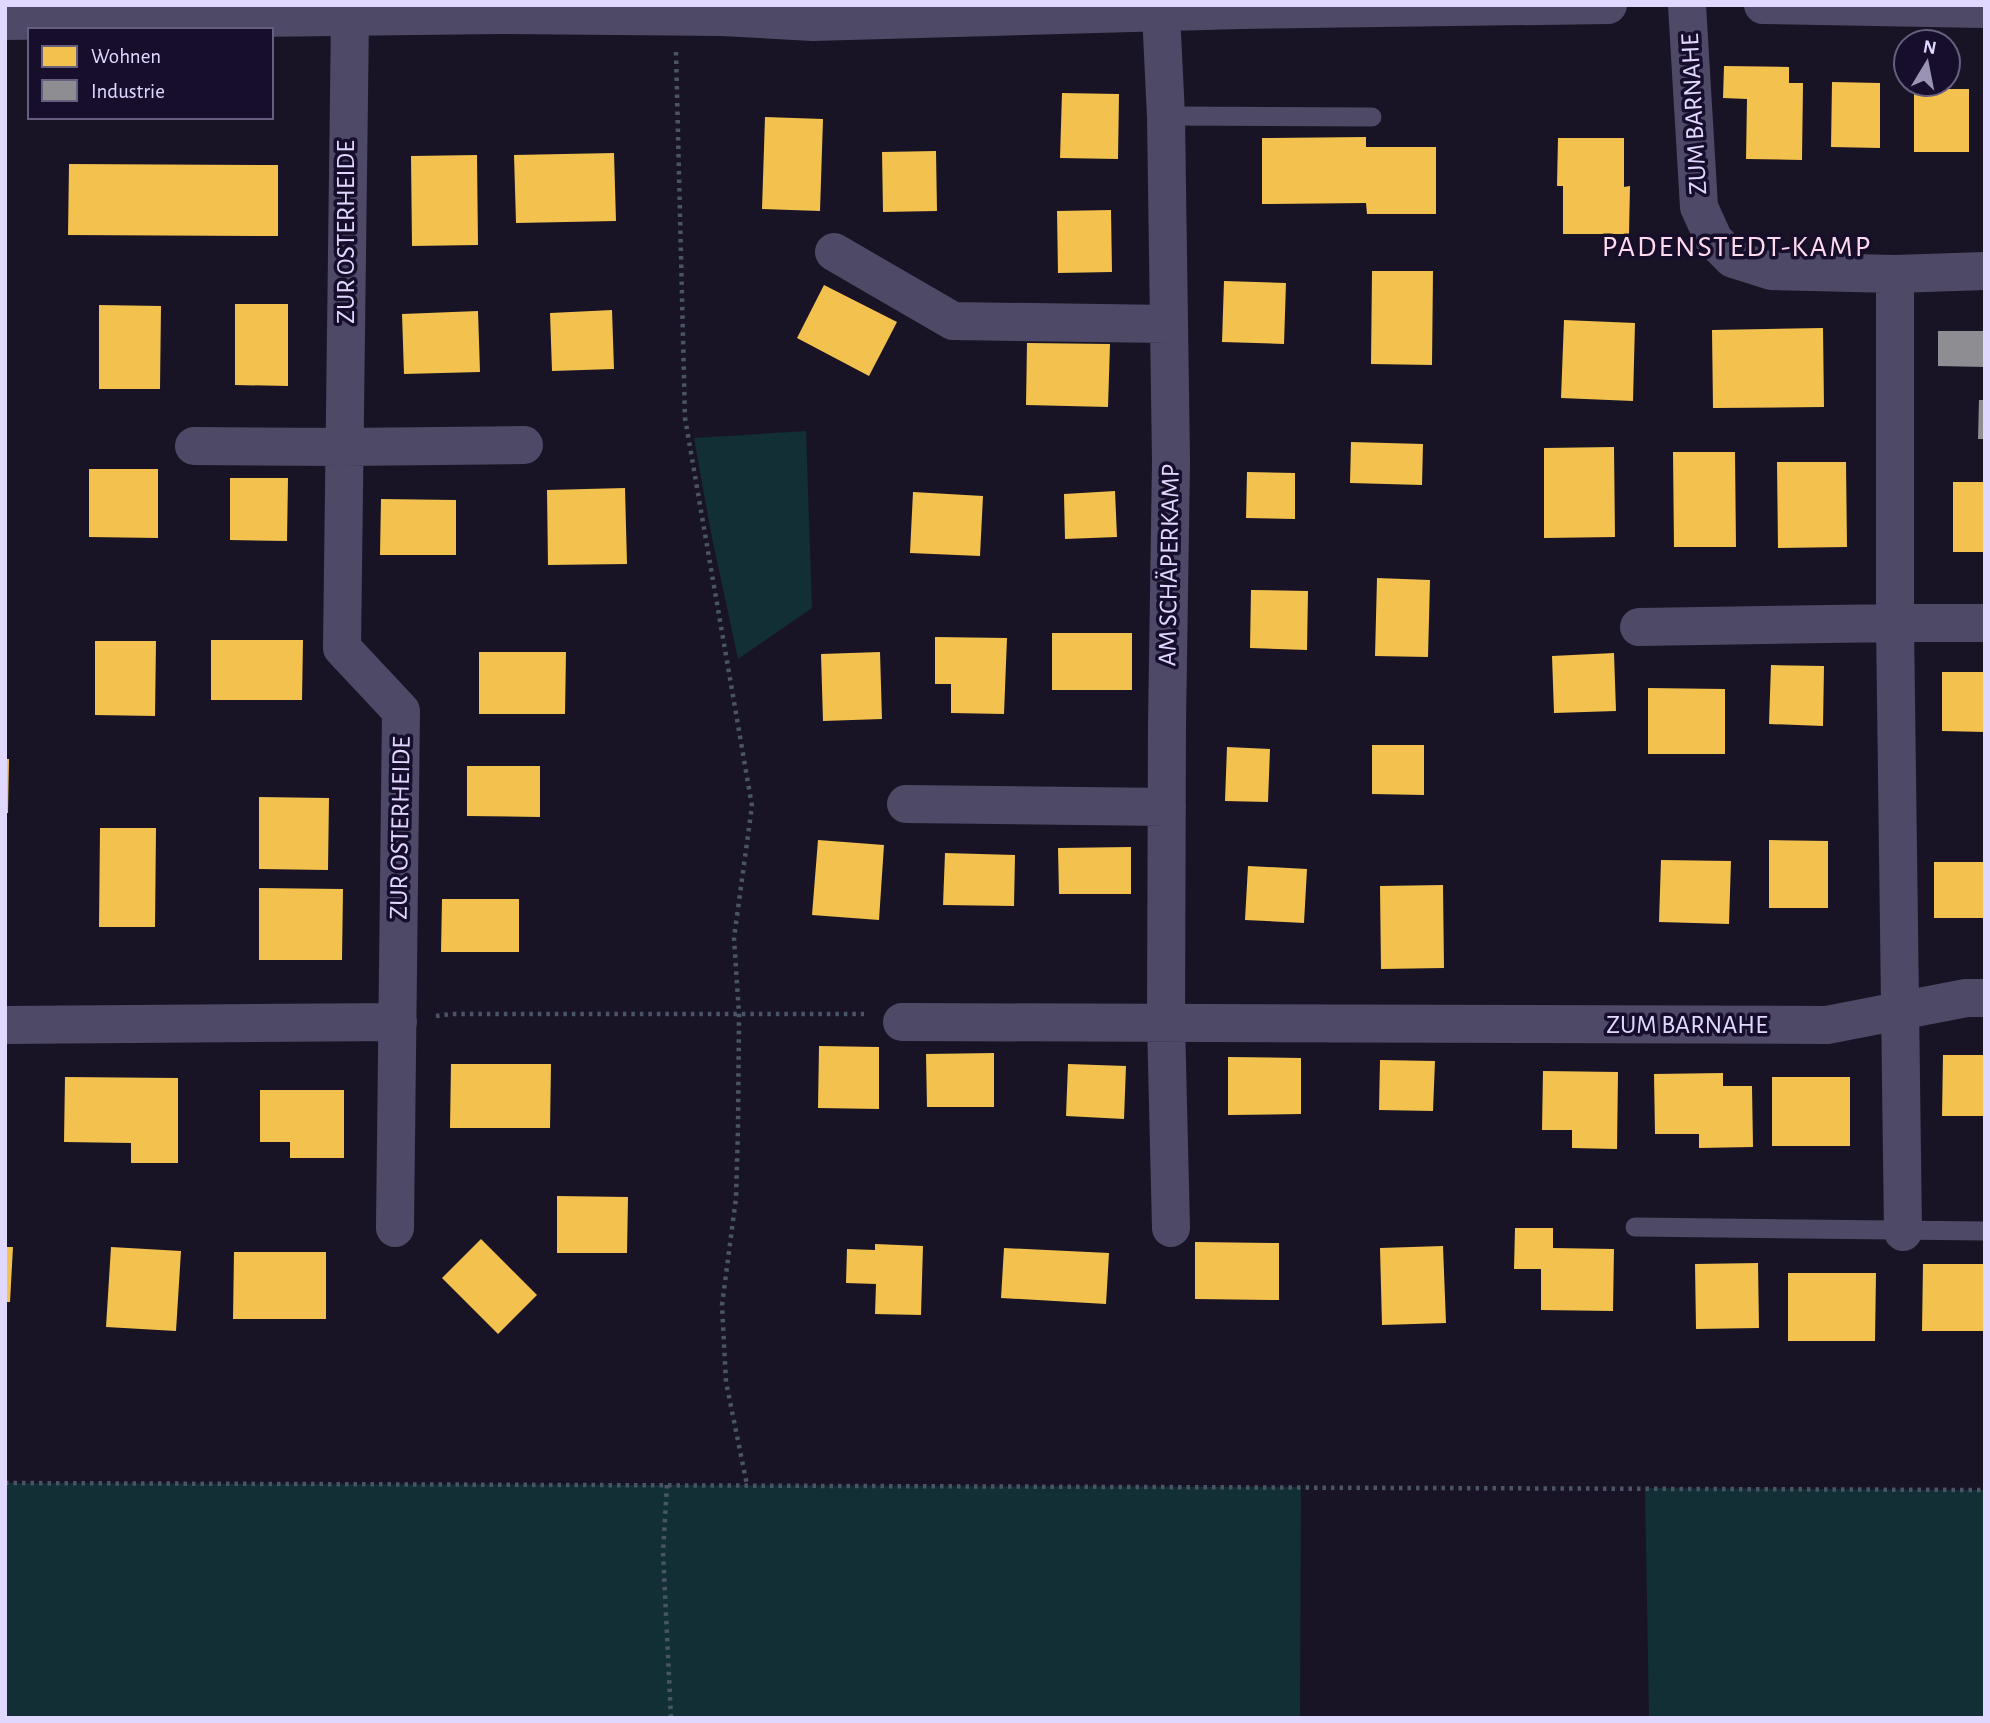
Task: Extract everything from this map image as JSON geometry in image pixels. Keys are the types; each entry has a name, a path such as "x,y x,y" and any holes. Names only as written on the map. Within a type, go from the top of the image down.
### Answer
{"street":[{"path":"5,20 350,16 498,10 813,22 1608,5"},
{"name":"ZUM BARNAHE","path":"1686,5 1699,207 1714,240 1733,259 1771,271 1895,274 1985,271"},
{"path":"1763,5 1985,9"},
{"name":"AM SCHÄPERKAMP","path":"1161,13 1166,116 1171,462 1166,1022 1171,1228"},
{"name":"ZUR OSTERHEIDE","path":"350,16 342,648 401,711 395,1228"},
{"path":"834,252 953,321 1169,324"},
{"path":"1895,274 1898,1013 1903,1232"},
{"path":"194,446 524,445"},
{"path":"1639,627 1985,623"},
{"path":"906,804 1167,807"},
{"name":"ZUM BARNAHE","path":"1166,1022 1826,1025 1966,998 1985,998"},
{"path":"5,1025 398,1022"},
{"path":"902,1022 1166,1022"}],"lane":[{"path":"1166,116 1372,117"},
{"path":"1635,1227 1985,1231"}],"path":[{"path":"676,51 685,418 752,806 734,938 739,1014 736,1198 722,1305 726,1382 747,1485"},
{"path":"398,1022 451,1014 884,1014 902,1022"},
{"path":"5,1482 1985,1490"},
{"path":"667,1485 663,1552 671,1718"}],"green space":[{"path":"806,431 812,608 738,659 694,438"},
{"path":"5,1483 1301,1487 1300,1718 5,1718"},
{"path":"1645,1488 1985,1490 1985,1718 1649,1718"}],"building: Wohnen":[{"path":"1724,66 1789,67 1789,83 1803,83 1802,160 1746,159 1747,99 1723,98"},
{"path":"1832,82 1880,83 1880,148 1831,147"},
{"path":"1962,89 1969,89 1969,152 1914,152 1914,98 1962,98"},
{"path":"1062,93 1119,94 1118,159 1060,158"},
{"path":"765,117 823,119 820,211 762,209"},
{"path":"1366,137 1366,147 1436,147 1436,214 1367,214 1366,203 1262,204 1262,138"},
{"path":"1558,138 1624,138 1624,187 1630,186 1629,234 1563,234 1563,186 1557,186"},
{"path":"936,151 937,211 883,212 882,152"},
{"path":"614,153 616,221 516,223 514,155"},
{"path":"477,155 478,245 412,246 411,156"},
{"path":"69,164 278,165 278,236 68,235"},
{"path":"1111,210 1112,272 1058,273 1057,211"},
{"path":"1372,271 1433,271 1432,365 1371,364"},
{"path":"1224,281 1286,283 1284,344 1222,342"},
{"path":"824,285 897,322 869,376 797,338"},
{"path":"235,304 288,304 288,386 235,385"},
{"path":"99,305 161,306 160,389 99,389"},
{"path":"612,310 614,369 552,371 550,313"},
{"path":"478,311 480,372 404,374 402,314"},
{"path":"1564,320 1635,323 1633,401 1561,398"},
{"path":"1823,328 1824,407 1713,408 1712,330"},
{"path":"1027,343 1110,344 1108,407 1026,405"},
{"path":"1351,442 1423,444 1422,485 1350,483"},
{"path":"1614,447 1615,537 1544,538 1544,448"},
{"path":"1673,452 1735,452 1736,547 1674,547"},
{"path":"1777,462 1846,462 1847,547 1778,548"},
{"path":"89,469 158,469 158,538 89,537"},
{"path":"1247,472 1295,473 1295,519 1246,518"},
{"path":"230,478 288,478 287,541 230,540"},
{"path":"1953,482 1985,482 1985,552 1953,552"},
{"path":"625,488 627,564 548,565 547,490"},
{"path":"1115,491 1117,537 1065,539 1064,494"},
{"path":"913,492 983,496 980,556 910,553"},
{"path":"381,499 456,500 456,555 380,555"},
{"path":"1377,578 1430,580 1428,657 1375,656"},
{"path":"1251,590 1308,591 1307,650 1250,648"},
{"path":"1052,633 1132,633 1132,690 1052,690"},
{"path":"935,637 1007,638 1004,714 951,713 951,684 935,684"},
{"path":"211,640 303,640 302,700 211,700"},
{"path":"95,641 156,641 155,716 95,715"},
{"path":"479,652 566,652 565,714 479,714"},
{"path":"880,652 882,719 823,721 821,654"},
{"path":"1614,653 1616,711 1554,713 1552,656"},
{"path":"1771,665 1824,666 1823,726 1769,724"},
{"path":"1942,672 1985,672 1985,732 1942,731"},
{"path":"1648,688 1725,689 1725,754 1648,754"},
{"path":"1372,745 1424,745 1424,795 1372,794"},
{"path":"1227,747 1270,749 1268,802 1225,801"},
{"path":"5,759 9,759 8,813 5,813"},
{"path":"467,766 540,766 540,817 467,816"},
{"path":"259,797 329,798 328,870 259,869"},
{"path":"100,828 156,828 155,927 99,927"},
{"path":"818,840 884,845 879,920 812,915"},
{"path":"1769,840 1828,841 1828,908 1769,908"},
{"path":"1131,847 1131,894 1059,894 1058,848"},
{"path":"945,853 1015,855 1014,906 943,905"},
{"path":"1661,860 1731,861 1729,924 1659,922"},
{"path":"1934,862 1985,862 1985,918 1934,918"},
{"path":"1248,866 1307,869 1304,923 1245,920"},
{"path":"1443,885 1444,968 1381,969 1380,886"},
{"path":"259,888 343,889 342,960 259,960"},
{"path":"442,899 519,899 519,952 441,952"},
{"path":"819,1046 879,1047 879,1109 818,1108"},
{"path":"994,1053 994,1107 927,1107 926,1054"},
{"path":"1943,1055 1985,1055 1985,1116 1942,1116"},
{"path":"1228,1057 1301,1058 1301,1114 1228,1115"},
{"path":"1380,1060 1435,1061 1433,1111 1379,1110"},
{"path":"451,1064 551,1064 550,1128 450,1128"},
{"path":"1068,1064 1126,1066 1124,1119 1066,1116"},
{"path":"1543,1071 1618,1072 1617,1149 1572,1148 1572,1130 1542,1130"},
{"path":"1723,1073 1723,1086 1752,1086 1753,1147 1699,1148 1699,1134 1655,1134 1654,1074"},
{"path":"65,1077 178,1078 178,1163 131,1163 131,1143 64,1142"},
{"path":"1772,1077 1850,1077 1850,1146 1772,1146"},
{"path":"260,1090 344,1090 344,1158 290,1158 290,1142 260,1142"},
{"path":"557,1196 628,1197 627,1253 557,1253"},
{"path":"1515,1228 1553,1228 1553,1248 1614,1249 1613,1311 1541,1310 1541,1269 1514,1269"},
{"path":"481,1239 537,1295 498,1334 442,1278"},
{"path":"1195,1242 1279,1243 1279,1300 1195,1299"},
{"path":"875,1244 923,1246 921,1315 875,1314 876,1284 846,1283 847,1249 875,1250"},
{"path":"1443,1246 1446,1323 1382,1325 1380,1248"},
{"path":"5,1247 13,1247 10,1302 5,1302"},
{"path":"111,1247 181,1251 176,1331 106,1327"},
{"path":"1004,1248 1109,1253 1106,1304 1001,1298"},
{"path":"234,1252 326,1252 326,1319 233,1319"},
{"path":"1758,1263 1759,1328 1696,1329 1695,1264"},
{"path":"1923,1264 1985,1264 1985,1331 1922,1331"},
{"path":"1788,1273 1876,1273 1875,1341 1788,1341"}],"building: Industrie":[{"path":"1938,331 1985,331 1985,367 1938,366"},
{"path":"1979,400 1985,400 1985,439 1978,439"}],"district":[{"name":"PADENSTEDT-KAMP","path":"1737,247"}]}
